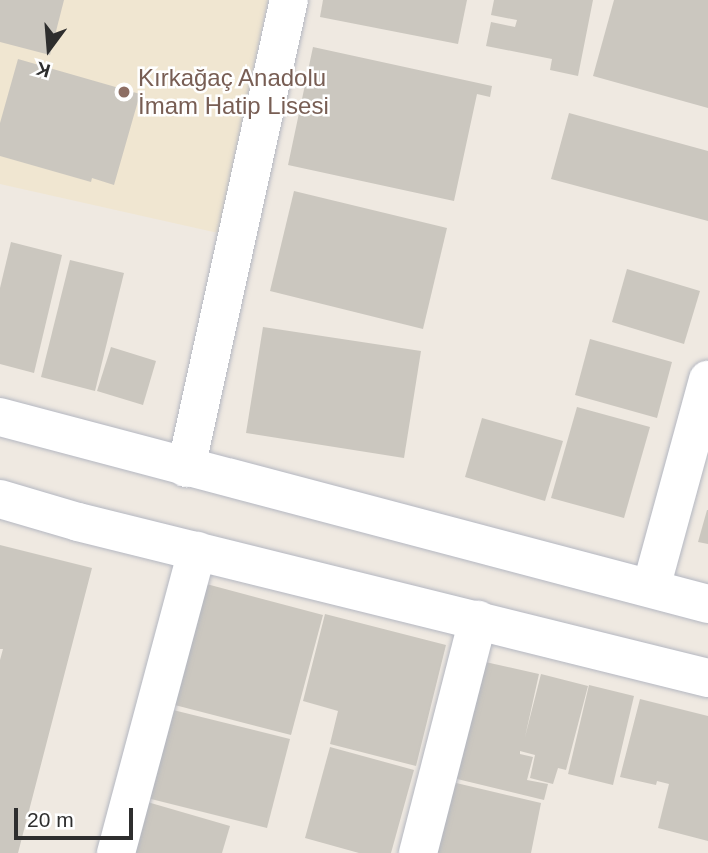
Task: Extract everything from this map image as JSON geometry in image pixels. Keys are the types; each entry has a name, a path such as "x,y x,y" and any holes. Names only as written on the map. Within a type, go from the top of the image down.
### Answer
{"main road":[{"path":"186,468 289,0"},
{"path":"651,588 708,380"},
{"path":"0,417 708,604"},
{"path":"0,499 197,551 708,678"},
{"path":"116,853 197,551"},
{"path":"418,853 478,620"}],"shaded area":[{"name":"Kırkağaç Anadolu İmam Hatip Lisesi","path":"0,0 268,0 218,233 0,184"}],"building":[{"path":"0,0 64,0 50,55 0,42"},
{"path":"323,0 467,0 458,44 320,17"},
{"path":"494,0 593,0 578,76 550,70 552,59 486,46 491,22 515,27 517,20 491,15"},
{"path":"614,0 708,0 708,108 593,76"},
{"path":"313,47 492,86 490,97 477,94 454,201 288,165"},
{"path":"18,59 140,94 114,185 92,178 91,182 0,156 0,123"},
{"path":"569,113 708,151 708,221 551,179"},
{"path":"294,191 447,228 423,329 270,291"},
{"path":"11,242 62,255 34,373 0,364 0,288"},
{"path":"70,260 124,273 95,391 41,377"},
{"path":"627,269 700,291 684,344 612,322"},
{"path":"263,327 421,351 404,458 246,433"},
{"path":"590,339 672,362 657,418 575,395"},
{"path":"111,347 156,361 143,405 97,391"},
{"path":"577,407 650,427 624,518 551,498"},
{"path":"482,418 563,441 545,501 465,477"},
{"path":"708,510 708,544 698,542"},
{"path":"0,545 92,568 18,853 0,853 0,660 3,649 0,649"},
{"path":"199,582 323,615 291,735 167,703"},
{"path":"325,614 446,645 416,766 330,744 338,711 303,701"},
{"path":"481,661 539,674 525,737 541,674 588,686 566,770 558,768 553,784 530,778 535,755 520,751 520,754 533,757 527,780 548,784 544,800 453,778"},
{"path":"589,685 634,696 613,785 568,774"},
{"path":"640,699 708,716 708,841 658,828 669,784 657,781 656,785 620,777"},
{"path":"165,708 290,739 267,828 143,797"},
{"path":"330,747 414,770 391,853 359,853 305,838"},
{"path":"452,782 541,803 531,853 436,853"},
{"path":"144,801 230,826 222,853 129,853"}],"place":[{"name":"Kırkağaç Anadolu İmam Hatip Lisesi","path":"124,92"}]}
